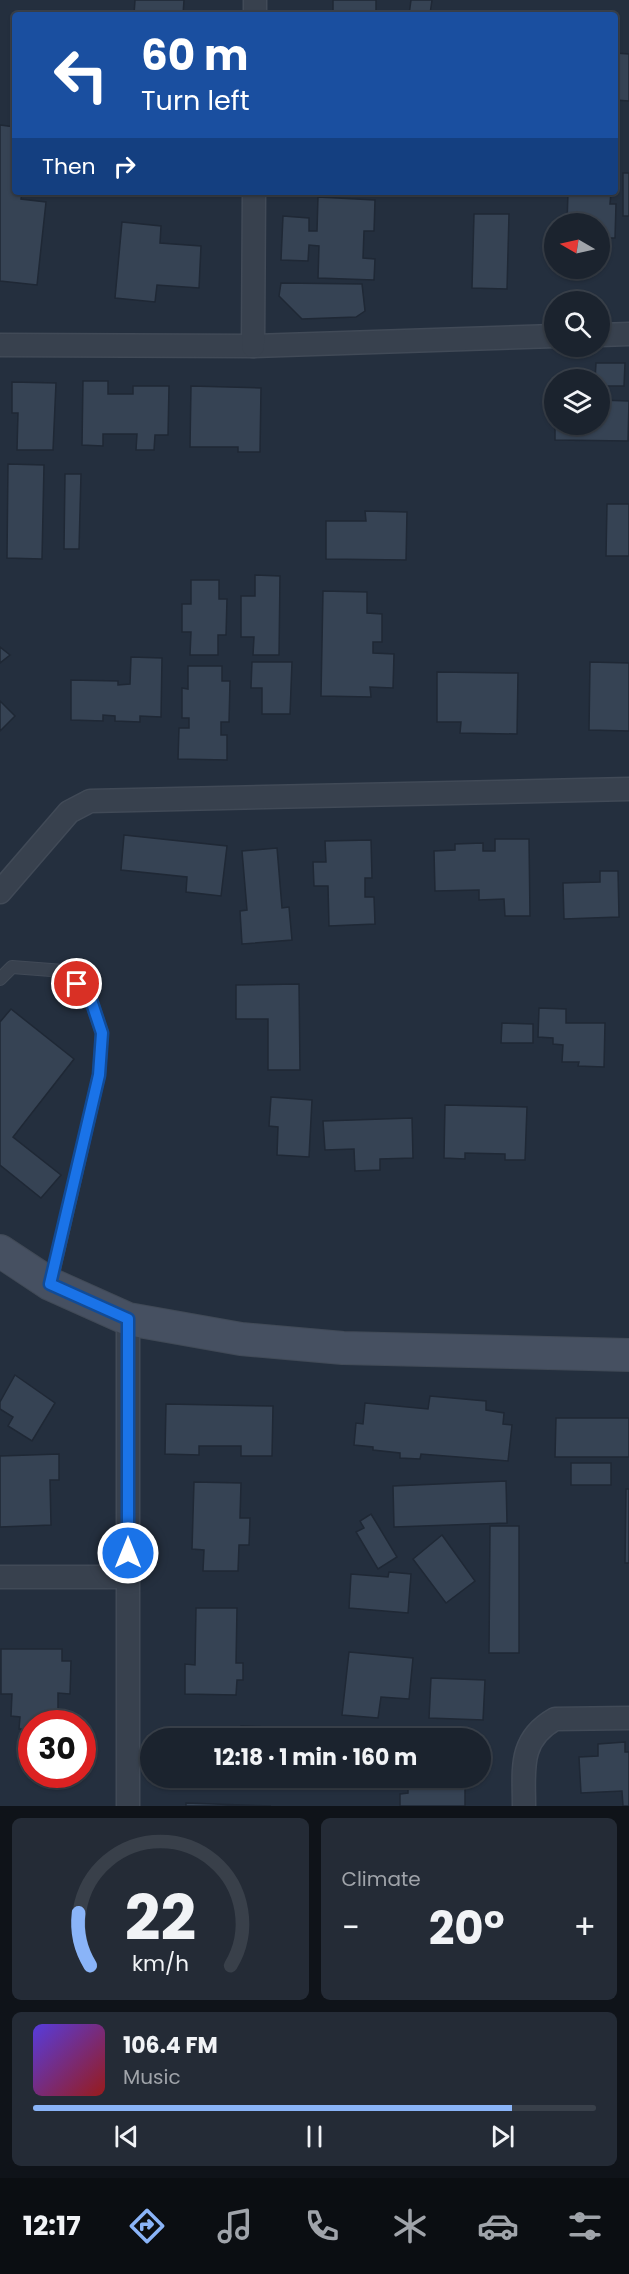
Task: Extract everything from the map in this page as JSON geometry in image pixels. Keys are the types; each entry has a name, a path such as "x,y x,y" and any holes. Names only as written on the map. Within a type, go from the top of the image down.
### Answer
{"street":[{"path":"254,195 254,346"},
{"path":"610,335 629,334"},
{"path":"0,345 254,346 544,336"},
{"path":"0,892 69,812 90,801 629,789"},
{"path":"0,1251 50,1284 128,1319 241,1339 343,1348 629,1355"},
{"path":"128,1319 128,1806"},
{"path":"0,1577 128,1577"},
{"path":"524,1806 524,1755 537,1733 547,1723 555,1719 629,1718"}],"lane":[{"path":"0,979 12,967 64,970 90,997 102,1033 99,1075 50,1284"}],"building":[{"path":"135,0 184,0 183,12 134,12"},
{"path":"333,0 376,0 376,12 333,12"},
{"path":"411,0 432,0 430,12 409,12"},
{"path":"618,53 629,54 629,101 618,100"},
{"path":"0,125 12,127 12,195 22,195 21,199 46,202 37,285 0,281"},
{"path":"623,173 629,173 629,216 623,216"},
{"path":"568,195 611,195 610,204 616,204 615,238 610,238 610,213 567,213"},
{"path":"318,197 375,200 374,231 364,231 363,258 375,259 374,280 318,278 319,246 309,245 308,261 281,260 283,216 309,218 309,231 317,231"},
{"path":"474,214 509,214 507,289 472,288"},
{"path":"122,222 161,226 160,243 201,246 199,288 157,285 155,302 115,298"},
{"path":"281,283 362,284 365,311 356,317 302,319 279,296"},
{"path":"596,363 625,363 624,386 610,386 610,369 596,369"},
{"path":"83,381 108,381 108,394 133,394 133,386 169,386 168,435 155,435 154,450 136,450 137,434 103,434 103,446 82,445"},
{"path":"12,382 56,383 53,450 17,450 18,413 12,413"},
{"path":"191,386 261,388 260,452 238,452 238,447 190,447"},
{"path":"610,400 629,401 628,441 555,440 555,435 610,435"},
{"path":"8,464 44,465 42,559 7,558"},
{"path":"65,474 81,474 79,549 64,549"},
{"path":"607,504 629,504 629,556 606,556"},
{"path":"365,511 407,512 406,560 326,559 326,521 366,521"},
{"path":"255,575 280,576 279,655 253,655 254,637 241,637 241,596 255,596"},
{"path":"191,580 219,580 219,599 227,599 226,635 218,635 218,655 190,655 191,632 182,632 182,604 191,604"},
{"path":"323,591 367,592 367,613 382,614 382,642 373,642 373,653 394,654 393,688 370,687 371,697 321,696"},
{"path":"0,647 10,655 0,663"},
{"path":"131,657 162,658 161,717 140,716 140,722 115,721 115,716 103,715 103,721 71,720 71,680 118,681 118,685 130,684"},
{"path":"252,662 292,662 290,714 262,714 262,688 251,688"},
{"path":"590,662 629,663 629,731 589,730"},
{"path":"188,666 222,666 222,681 230,681 229,722 221,722 221,735 227,735 227,760 178,759 179,728 189,728 189,718 182,718 182,688 188,689"},
{"path":"437,672 518,673 517,734 460,733 461,722 437,722"},
{"path":"0,701 15,716 0,731"},
{"path":"124,835 227,846 221,896 186,892 187,877 121,870"},
{"path":"495,839 529,839 530,916 505,916 504,899 479,900 479,890 435,891 434,851 455,850 455,844 483,843 483,851 495,851"},
{"path":"371,840 372,878 365,878 365,897 374,897 375,924 329,926 328,886 314,886 313,862 326,862 325,841"},
{"path":"277,848 282,908 289,907 292,940 242,944 240,911 247,910 242,851"},
{"path":"600,871 618,871 619,917 564,919 563,883 600,882"},
{"path":"299,984 300,1070 268,1070 268,1019 236,1019 236,985"},
{"path":"539,1008 566,1009 566,1023 605,1023 604,1067 578,1066 579,1062 562,1062 563,1045 553,1044 553,1038 538,1037"},
{"path":"11,1009 74,1059 13,1137 61,1175 41,1198 0,1165 0,1022"},
{"path":"502,1023 533,1024 533,1043 501,1043"},
{"path":"271,1097 312,1100 309,1157 277,1155 278,1127 269,1126"},
{"path":"445,1105 527,1107 525,1160 505,1160 505,1154 465,1153 465,1159 444,1158"},
{"path":"412,1118 413,1158 380,1159 380,1170 355,1171 354,1149 325,1150 323,1121"},
{"path":"15,1375 55,1403 32,1441 8,1426 13,1417 0,1409 0,1402"},
{"path":"430,1396 486,1401 486,1410 504,1413 503,1424 512,1425 508,1461 421,1454 420,1459 400,1458 400,1453 354,1445 356,1423 363,1424 365,1403 428,1409"},
{"path":"166,1404 273,1406 272,1456 241,1456 241,1446 199,1446 199,1455 165,1454"},
{"path":"556,1418 629,1418 629,1457 555,1457"},
{"path":"59,1454 59,1480 50,1480 51,1525 0,1527 0,1456"},
{"path":"571,1463 611,1463 611,1485 571,1485"},
{"path":"506,1481 507,1523 394,1527 393,1486"},
{"path":"194,1482 241,1483 240,1518 250,1518 249,1545 239,1545 238,1571 203,1571 204,1550 192,1549"},
{"path":"626,1489 629,1489 629,1563 625,1563"},
{"path":"371,1514 397,1557 378,1569 356,1532 364,1528 360,1521"},
{"path":"490,1526 519,1526 519,1653 489,1653"},
{"path":"442,1535 475,1581 446,1603 413,1559"},
{"path":"389,1572 411,1574 408,1613 349,1608 351,1574 388,1577"},
{"path":"196,1608 237,1608 236,1663 243,1663 243,1680 237,1680 236,1695 185,1694 185,1664 195,1665"},
{"path":"1,1649 62,1649 62,1661 71,1661 70,1694 58,1693 58,1710 18,1710 18,1717 11,1716 12,1694 1,1694"},
{"path":"349,1652 413,1658 409,1699 381,1697 378,1718 342,1715"},
{"path":"431,1678 485,1680 483,1720 429,1718"},
{"path":"241,1726 270,1727 270,1728 241,1728"},
{"path":"625,1742 625,1752 629,1752 629,1806 623,1806 622,1791 581,1793 579,1757 598,1756 598,1744"},
{"path":"408,1788 465,1788 465,1806 400,1806 400,1794 408,1793"},
{"path":"186,1803 271,1806 186,1806"}],"route":[{"path":"77,984 90,997 102,1033 99,1075 50,1284 128,1319 128,1553"}]}
